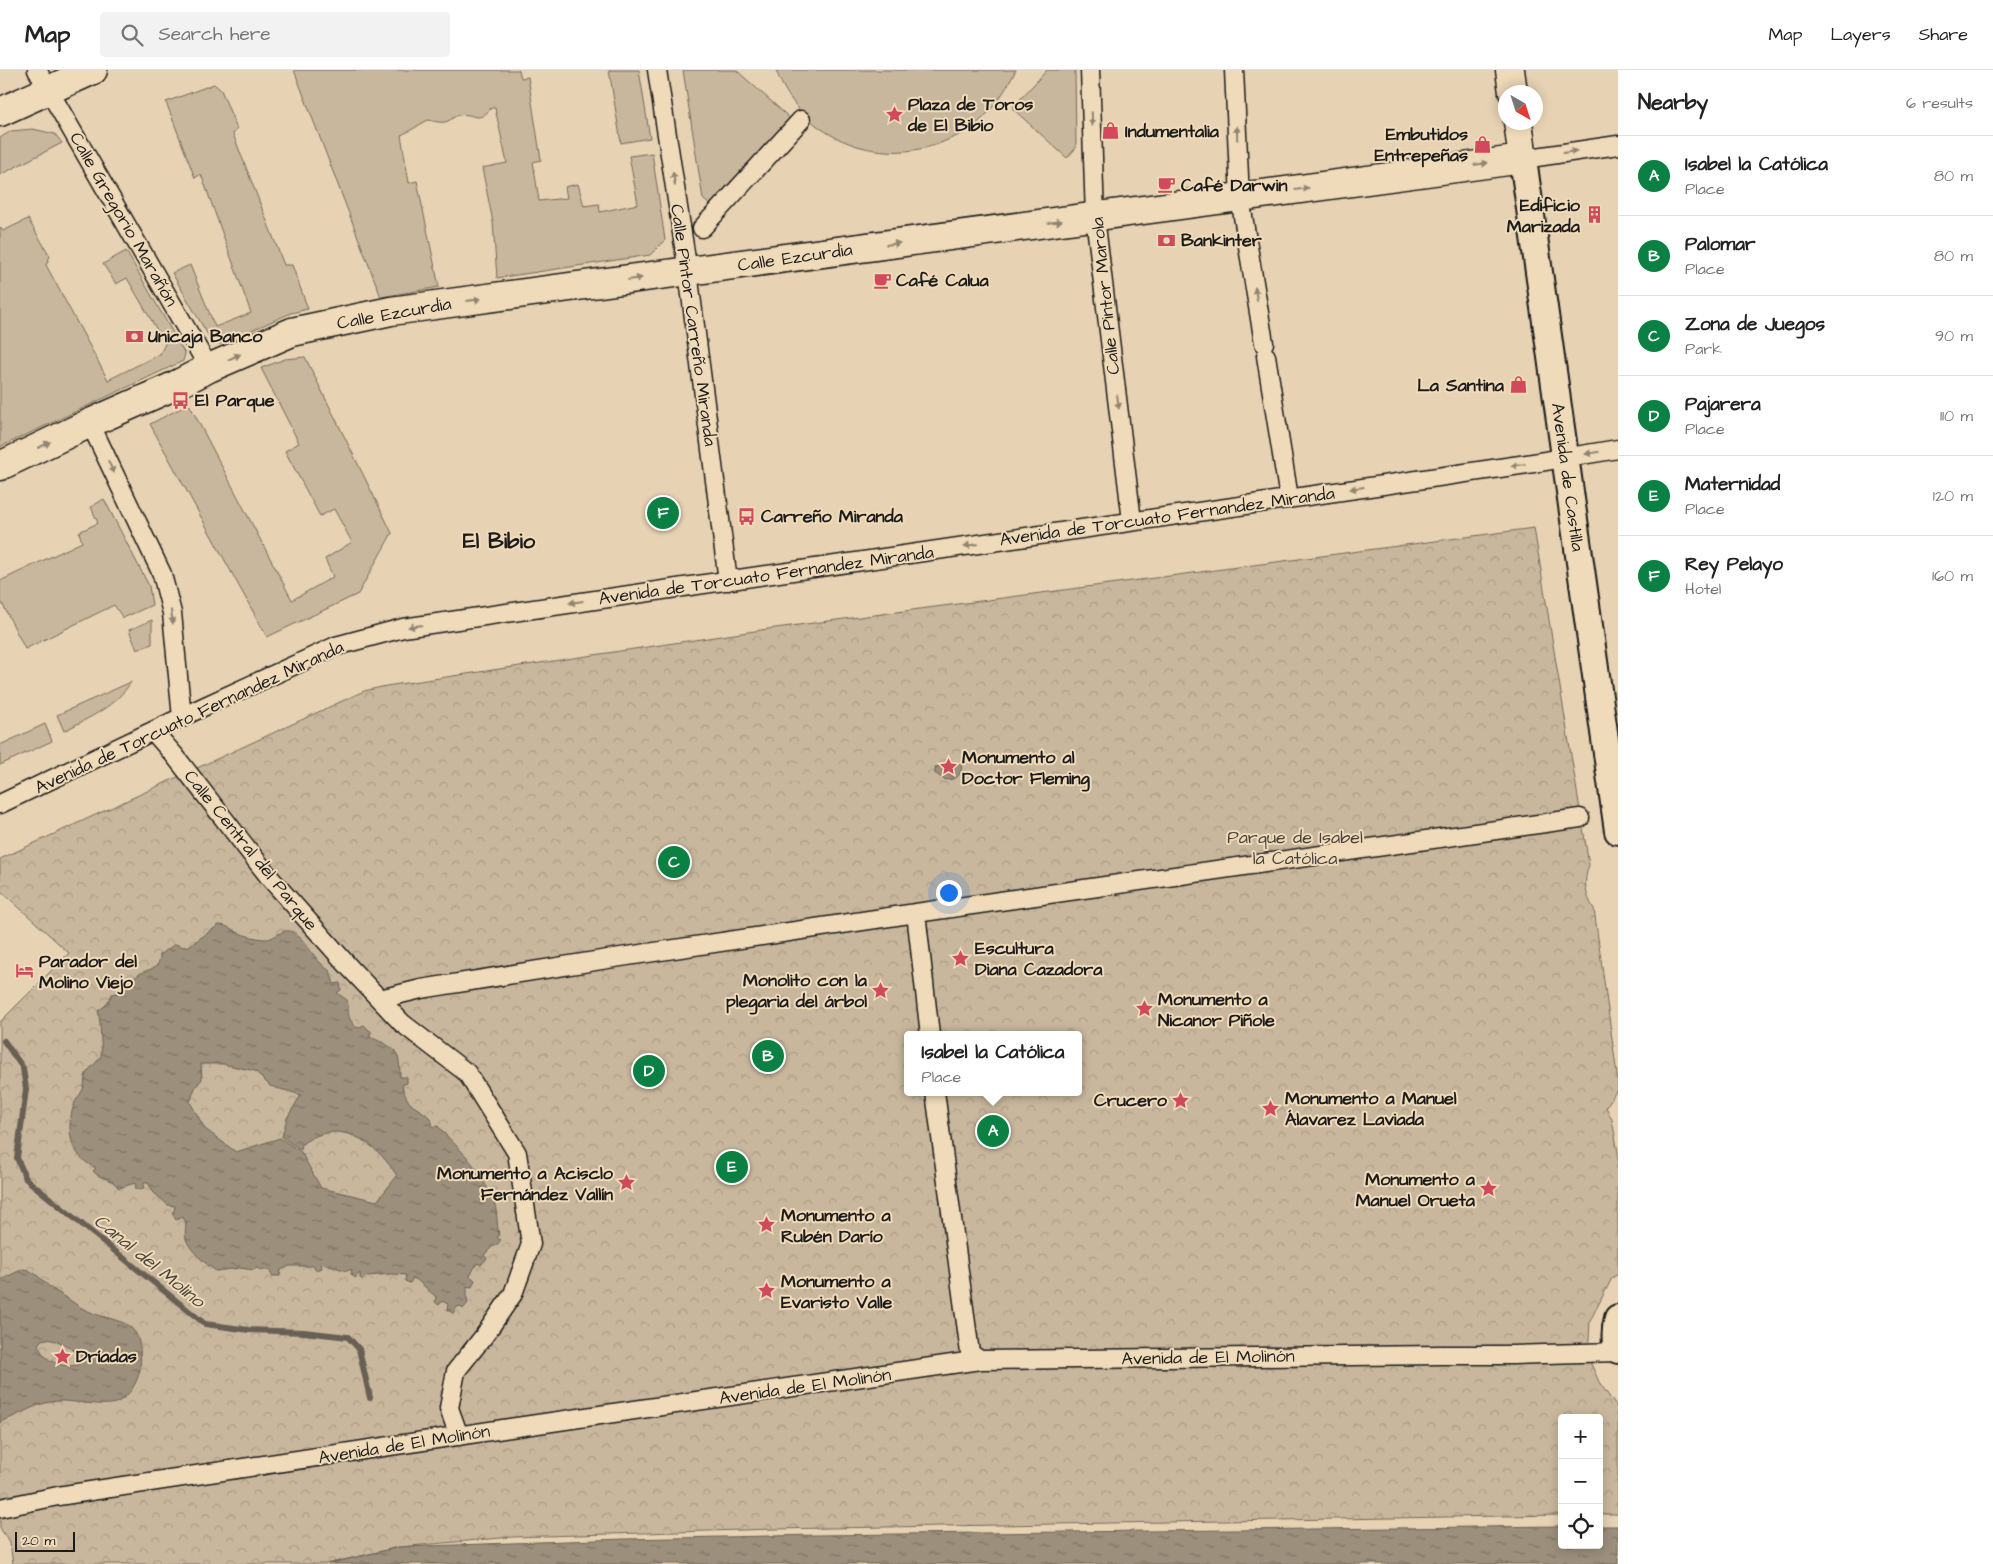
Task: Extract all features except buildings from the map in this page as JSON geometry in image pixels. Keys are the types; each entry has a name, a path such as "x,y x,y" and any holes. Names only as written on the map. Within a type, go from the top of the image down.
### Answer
{"main road":[{"path":"0,112 44,80 93,70"},
{"path":"1510,70 1512,85"},
{"name":"Avenida de Castilla","path":"1519,130 1566,457 1611,733 1618,831"},
{"name":"Calle Ezcurdia","path":"0,466 209,368 292,332 391,311 1523,159"},
{"path":"1618,1318 1615,1342 1618,1351"}],"street":[{"name":"Calle Pintor Carreño Miranda","path":"657,70 688,272 728,581"},
{"name":"Calle Pintor Marola","path":"1090,70 1096,217 1132,521"},
{"path":"1234,70 1240,198 1289,498"},
{"name":"Calle Gregorio Marañón","path":"44,80 209,368"},
{"path":"702,228 801,120"},
{"name":"Calle Ezcurdia","path":"1523,159 1618,145"},
{"path":"90,423 162,574 172,613 182,718"},
{"name":"Avenida de Torcuato Fernandez Miranda","path":"0,804 336,646 403,628 1618,449"},
{"name":"Calle Central del Parque","path":"153,731 175,756 270,878 350,968 402,1023 467,1073 517,1153 531,1244 513,1294 484,1336 456,1371 448,1408 459,1436"},
{"path":"380,999 421,990 614,958 1580,818"},
{"path":"916,913 930,1031"},
{"path":"936,1096 970,1353 980,1360"},
{"name":"Avenida de El Molinón","path":"0,1508 68,1495 980,1360 1441,1354 1512,1356 1618,1351"}],"green space":[{"path":"294,70 519,70 521,78 528,77 541,160 533,162 539,201 567,198 565,187 578,184 584,206 599,204 600,212 638,204 629,156 652,153 665,240 650,255 497,278 493,222 482,168 507,163 495,108 491,108 483,116 479,117 457,115 443,122 428,120 401,135 409,183 417,181 439,287 381,297"},
{"path":"609,70 639,70 650,138 621,143"},
{"path":"683,70 736,70 791,119 713,208 703,199"},
{"name":"Plaza de Toros de El Bibio","path":"776,70 1016,70 996,103 969,130 927,147 900,151 874,150 849,143 825,131 805,115 788,95"},
{"path":"1047,70 1075,70 1076,148 1067,158 1012,108"},
{"path":"214,84 221,90 237,129 233,134 284,265 292,265 308,309 291,313 220,344 212,342 172,273 190,265 215,327 251,313 201,174 195,178 166,102"},
{"path":"33,129 55,134 62,143 0,175 0,138 11,131"},
{"path":"28,219 50,256 46,265 108,380 160,354 165,344 127,278 116,284 103,264 126,251 185,354 183,361 0,447 0,227 3,231"},
{"path":"305,357 392,533 358,594 267,637 150,424 189,404 292,600 333,577 325,559 352,542 334,509 320,516 285,451 299,443 261,368 285,359"},
{"path":"104,499 149,586 152,605 123,618 114,605 25,649 0,599 0,581 82,542 79,532 98,523 91,507"},
{"name":"Parque de Isabel la Católica","path":"1534,528 1589,865 1586,888 1594,909 1618,1082 1618,1088 1606,1107 1612,1120 1618,1152 1618,1274 1612,1278 1590,1321 1588,1357 1599,1382 1618,1409 1618,1514 1603,1514 1603,1414 1558,1414 1558,1515 774,1529 512,1537 399,1547 326,1564 13,1564 10,1543 0,1528 0,1022 69,953 0,890 0,859 364,691 386,686 768,629"},
{"path":"152,620 152,644 137,650 129,630"},
{"path":"131,682 125,691 110,705 64,731 57,715"},
{"path":"45,724 52,741 0,765 0,745"}],"water":[{"path":"961,763 961,771 957,777 947,780 935,773 935,767"},
{"path":"219,925 226,926 247,936 264,939 269,939 284,931 291,931 301,938 320,963 330,971 334,984 340,983 341,990 337,993 347,1000 349,1018 353,1024 357,1028 364,1025 371,1032 369,1036 389,1046 397,1053 400,1077 407,1077 407,1083 402,1085 408,1100 427,1115 433,1127 438,1126 467,1157 482,1178 495,1204 499,1234 497,1238 501,1240 484,1255 487,1258 481,1265 477,1263 470,1276 475,1280 472,1287 467,1286 468,1303 463,1309 460,1306 457,1307 453,1313 447,1310 448,1304 442,1301 439,1305 435,1302 436,1297 416,1279 413,1278 410,1283 405,1281 406,1275 367,1276 363,1280 360,1278 360,1273 355,1278 351,1274 352,1269 347,1271 321,1263 322,1268 315,1270 314,1266 290,1266 281,1270 280,1276 272,1276 270,1270 257,1268 253,1270 240,1268 216,1271 199,1257 188,1244 185,1236 186,1222 182,1217 176,1220 172,1213 175,1206 168,1205 154,1193 148,1183 144,1183 143,1189 136,1189 135,1183 119,1188 113,1182 97,1175 93,1171 96,1168 80,1156 72,1140 70,1122 75,1102 84,1087 86,1074 101,1056 98,1011 106,1005 112,994 127,988 138,975 155,967 158,964 160,955 175,944 184,947 189,946","holes":["201,1064 223,1064 255,1071 270,1086 301,1095 287,1118 282,1137 301,1150 302,1144 316,1136 330,1132 343,1133 356,1137 368,1144 379,1153 397,1176 377,1201 321,1188 301,1152 280,1138 236,1152 205,1129 190,1102 195,1088 202,1079"]},
{"path":"23,1269 27,1270 77,1305 90,1312 124,1323 131,1328 137,1336 140,1349 140,1368 130,1392 113,1404 50,1402 0,1422 0,1280","holes":["41,1340 51,1340 73,1350 81,1358 78,1365 66,1366 49,1360 38,1345"]},
{"path":"1558,1526 1558,1549 1603,1549 1603,1526 1618,1526 1618,1564 328,1564 399,1547 624,1539"}],"waterway":[{"name":"Canal del Molino","path":"4,1041 23,1068 26,1089 17,1158 26,1179 205,1324 249,1330 304,1332 348,1337 359,1349 370,1398"}],"place":[{"name":"Plaza de Toros de El Bibio","path":"894,114"},
{"name":"Indumentalia","path":"1111,131"},
{"name":"Embutidos Entrepeñas","path":"1482,144"},
{"name":"Café Darwin","path":"1167,185"},
{"name":"Edificio Marizada","path":"1594,215"},
{"name":"Bankinter","path":"1167,240"},
{"name":"Café Calua","path":"882,280"},
{"name":"Unicaja Banco","path":"134,336"},
{"name":"La Santina","path":"1518,385"},
{"name":"El Parque","path":"181,400"},
{"name":"Rey Pelayo","path":"663,513"},
{"name":"Carreño Miranda","path":"747,516"},
{"name":"Monumento al Doctor Fleming","path":"948,767"},
{"name":"Zona de Juegos","path":"674,862"},
{"name":"Escultura Diana Cazadora","path":"961,958"},
{"name":"Parador del Molino Viejo","path":"25,971"},
{"name":"Monolito con la plegaria del árbol","path":"881,990"},
{"name":"Monumento a Nicanor Piñole","path":"1144,1009"},
{"name":"Palomar","path":"768,1056"},
{"name":"Pajarera","path":"649,1071"},
{"name":"Crucero","path":"1181,1100"},
{"name":"Monumento a Manuel Álavarez Laviada","path":"1271,1108"},
{"name":"Isabel la Católica","path":"993,1131"},
{"name":"Maternidad","path":"732,1167"},
{"name":"Monumento a Acisclo Fernández Vallín","path":"627,1183"},
{"name":"Monumento a Manuel Orueta","path":"1489,1189"},
{"name":"Monumento a Rubén Darío","path":"767,1225"},
{"name":"Monumento a Evaristo Valle","path":"767,1291"},
{"name":"Dríadas","path":"62,1356"}],"district":[{"name":"El Bibio","path":"499,540"}]}
